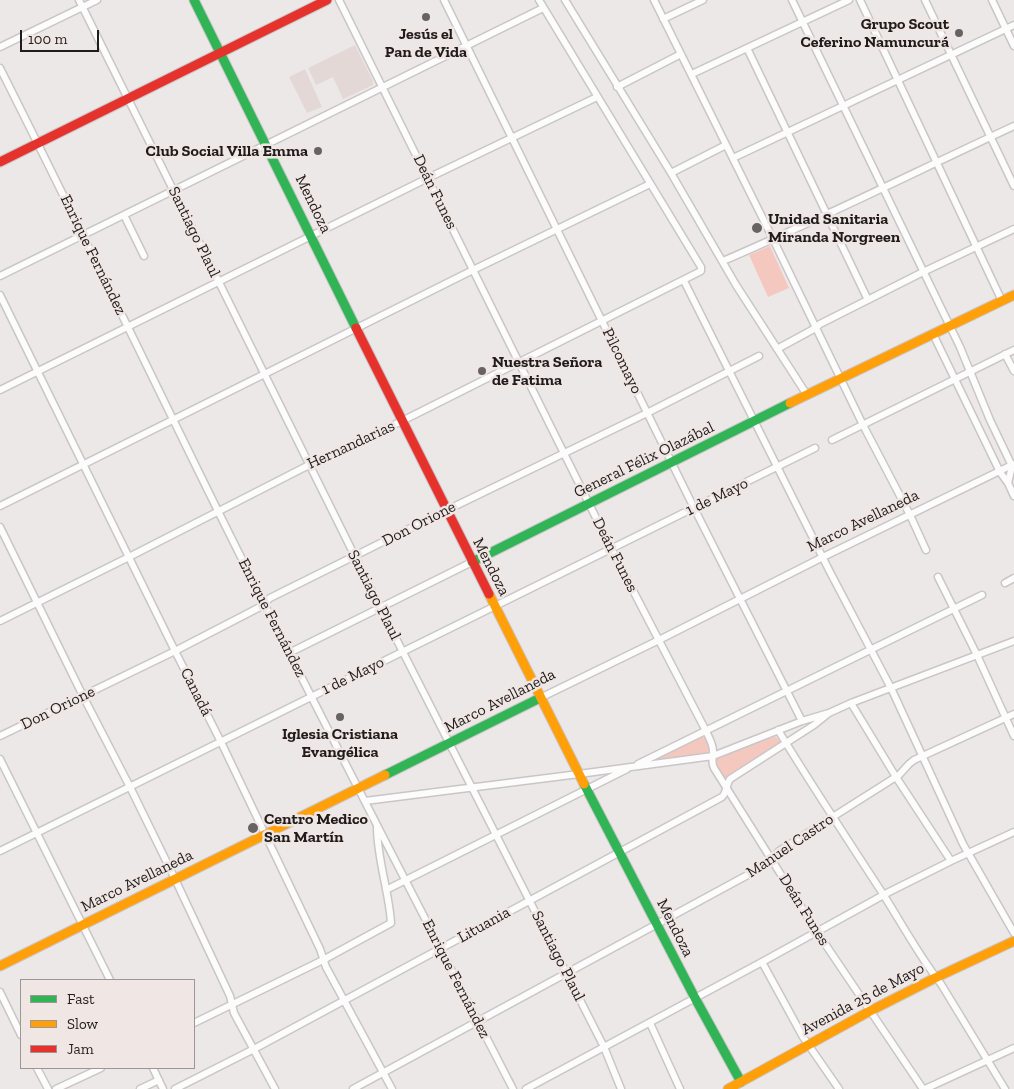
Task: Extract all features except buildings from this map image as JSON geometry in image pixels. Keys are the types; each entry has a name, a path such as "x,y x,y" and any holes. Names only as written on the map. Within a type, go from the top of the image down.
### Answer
{"street":[{"name":"Santiago Plaul","path":"79,0 380,607 604,1047 621,1089"},
{"path":"0,47 97,0"},
{"name":"Mendoza","path":"194,0 540,698 694,998 742,1086"},
{"path":"0,162 328,0"},
{"name":"Deán Funes","path":"339,0 611,548 706,731 712,746 712,765 817,932 924,1089"},
{"name":"Pilcomayo","path":"444,0 694,508 802,720"},
{"path":"0,506 650,184 539,0"},
{"path":"565,0 671,173 736,284 807,395"},
{"path":"654,0 926,550"},
{"path":"663,19 702,0"},
{"path":"792,0 884,187 950,326 990,420 1013,465 1008,482"},
{"path":"692,74 849,0"},
{"path":"860,0 1002,300"},
{"path":"924,0 1014,186"},
{"path":"992,0 1014,46"},
{"path":"0,276 543,8"},
{"path":"733,158 1014,25"},
{"path":"747,48 868,300"},
{"path":"617,87 681,54"},
{"name":"Enrique Fernández","path":"0,68 264,603 512,1089"},
{"path":"0,390 511,137 597,97"},
{"path":"723,261 828,214 1014,126"},
{"path":"671,173 726,146"},
{"name":"Hernandarias","path":"0,621 309,465 700,273 701,270 650,184"},
{"path":"124,215 144,256"},
{"path":"777,349 923,272 1014,229"},
{"path":"684,280 890,688 967,853 1014,934"},
{"name":"Canadá","path":"0,295 174,651 221,742 320,949 323,960 392,1089"},
{"name":"General Félix Olazábal","path":"289,652 807,395 1014,295"},
{"path":"933,334 954,380 1014,496"},
{"path":"832,440 1014,350"},
{"path":"1005,354 1014,371"},
{"name":"Don Orione","path":"0,736 174,651 260,607 270,598 648,413 759,356"},
{"name":"1 de Mayo","path":"0,851 815,448"},
{"name":"Marco Avellaneda","path":"0,966 1013,465"},
{"path":"0,527 175,879 230,996 234,1012 275,1089"},
{"path":"938,577 977,655 1014,736"},
{"path":"1005,583 1014,578"},
{"path":"386,890 632,766 982,595"},
{"path":"365,800 472,788 713,756 802,720 829,713 1014,641"},
{"path":"851,703 896,777 951,861"},
{"name":"Lituania","path":"175,1089 344,1001 722,797 726,792 730,779 814,725 829,713"},
{"name":"Manuel Castro","path":"353,1089 766,865 779,851 896,777 909,764 922,756 1014,714"},
{"path":"778,730 1005,1089"},
{"path":"0,759 110,979"},
{"path":"195,1022 323,960 389,925 391,921 377,845 378,825"},
{"path":"526,1089 883,895 1014,832"},
{"name":"Avenida 25 de Mayo","path":"728,1089 742,1086 807,1044 870,1011 1014,941"},
{"path":"762,962 807,1044 839,1089"},
{"path":"0,992 20,1034"},
{"path":"650,1023 680,1089"},
{"path":"924,1089 1014,1048"},
{"path":"38,1069 48,1089"},
{"path":"56,1089 99,1069"},
{"path":"154,1069 163,1089"},
{"path":"140,1089 159,1080"}],"shaded area":[{"path":"355,45 373,81 373,85 343,99 333,77 316,85 308,68"},
{"path":"305,69 322,107 307,113 289,77"},
{"path":"770,246 789,288 768,297 749,255"},
{"path":"700,736 705,738 710,750 709,753 660,759 660,756"},
{"path":"774,737 780,741 778,745 727,780 724,780 715,764 716,758"}],"traffic: fast":[{"path":"194,0 356,328"},
{"path":"472,562 790,403"},
{"path":"385,775 540,698"},
{"path":"584,784 695,998 741,1082"}],"traffic: slow":[{"path":"790,403 1014,295"},
{"path":"489,594 584,784"},
{"path":"0,966 385,775"},
{"path":"728,1089 870,1011 1014,941"}],"traffic: jam":[{"path":"0,162 327,0"},
{"path":"356,328 489,594"}],"place":[{"name":"Jesús el Pan de Vida","path":"426,17"},
{"name":"Grupo Scout Ceferino Namuncurá","path":"959,33"},
{"name":"Club Social Villa Emma","path":"318,151"},
{"name":"Unidad Sanitaria Miranda Norgreen","path":"757,228"},
{"name":"Nuestra Señora de Fatima","path":"482,371"},
{"name":"Iglesia Cristiana Evangélica","path":"340,717"},
{"name":"Centro Medico San Martín","path":"253,828"}]}
